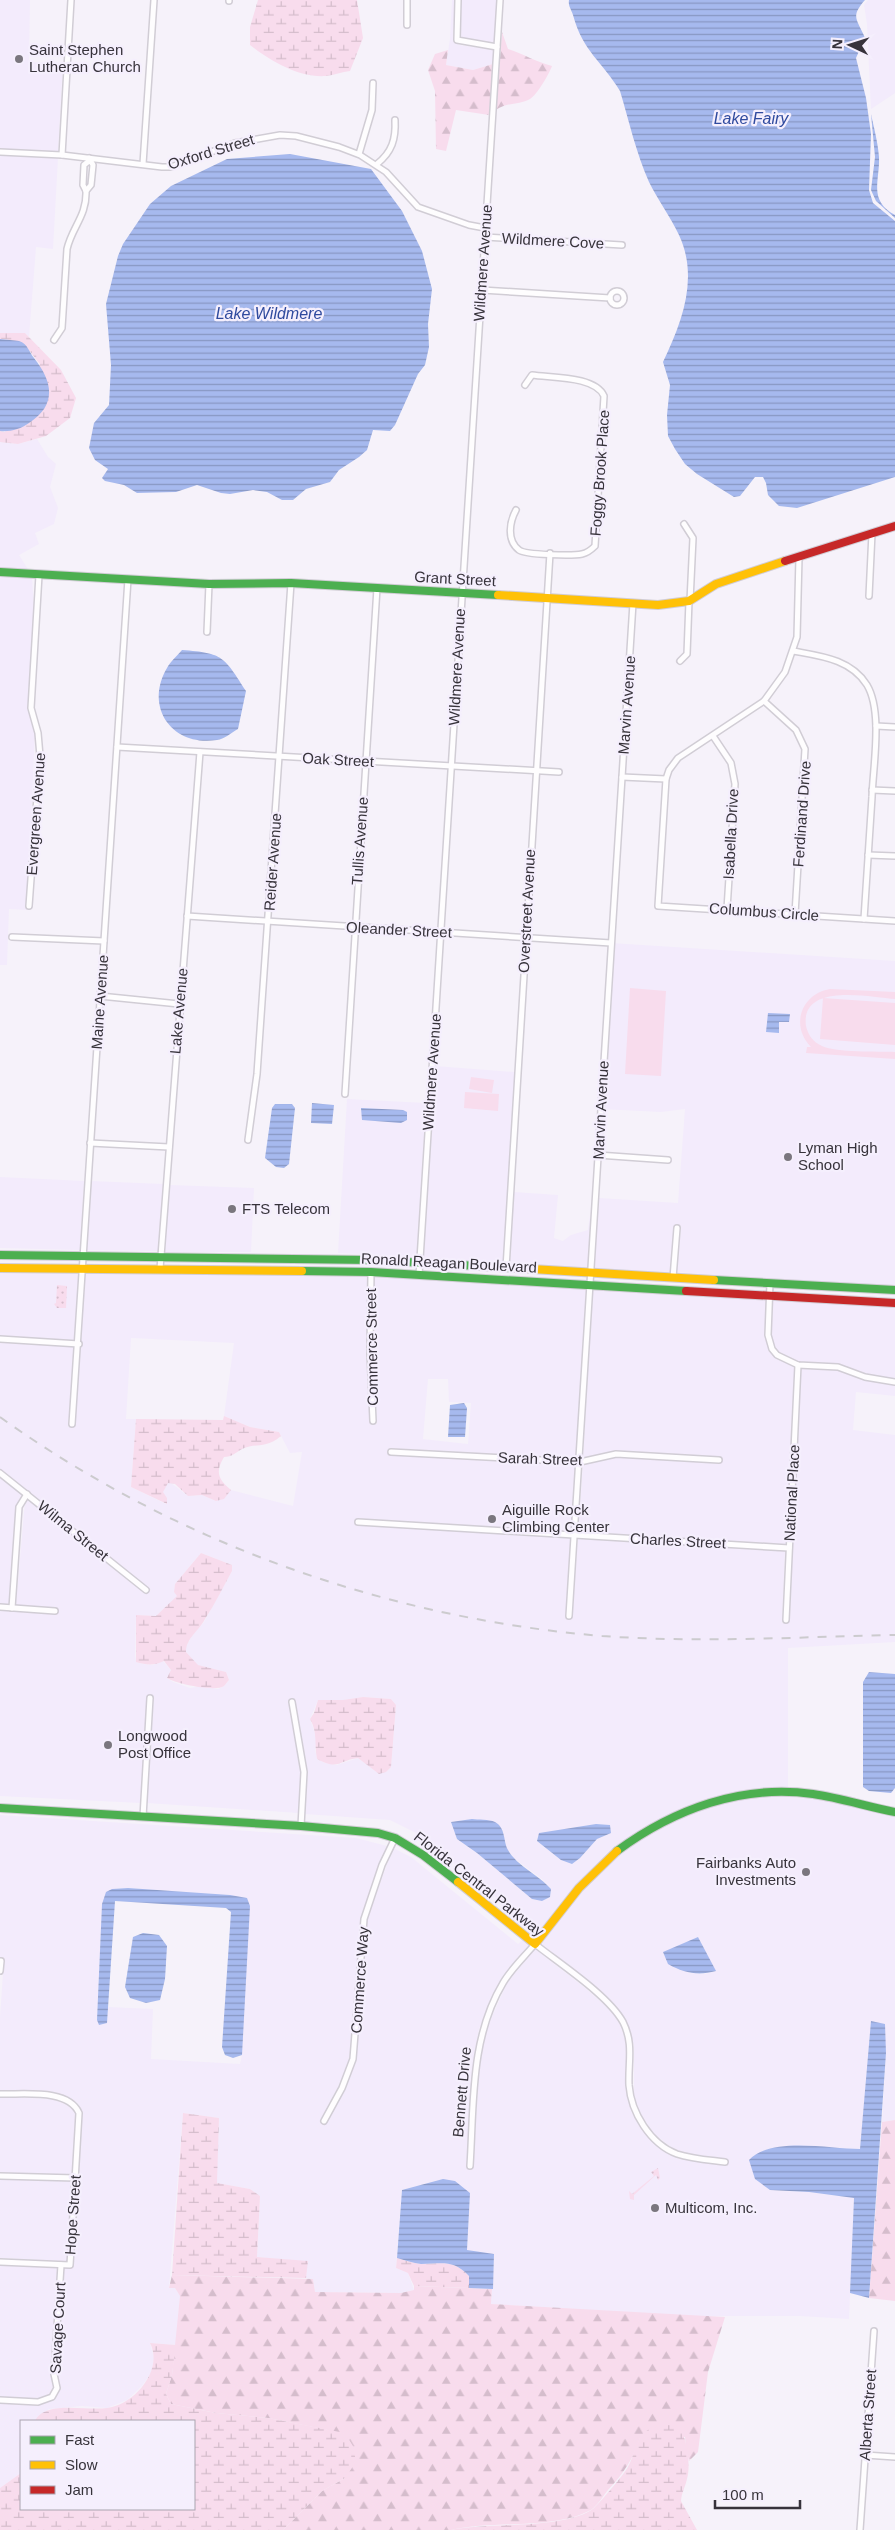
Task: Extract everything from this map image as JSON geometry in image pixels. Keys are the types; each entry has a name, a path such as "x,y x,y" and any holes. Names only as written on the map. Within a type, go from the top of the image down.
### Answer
{"street":[{"path":"62,155 71,0"},
{"path":"142,164 154,0"},
{"path":"407,0 407,25"},
{"path":"458,0 457,40 497,48"},
{"name":"Wildmere Avenue","path":"419,1275 500,0"},
{"path":"359,154 372,110 372,84"},
{"path":"377,164 389,152 395,141 395,120"},
{"name":"Oxford Street","path":"0,152 62,155 89,160 171,167 235,143 280,135 324,143 359,154 377,164 418,207 470,225 485,228"},
{"path":"54,340 62,328 69,240 85,210 84,164 89,160"},
{"name":"Wildmere Cove","path":"485,237 622,245"},
{"path":"482,290 610,298"},
{"name":"Foggy Brook Place","path":"516,510 510,526 514,545 522,552 579,554 591,550 595,546 605,402 599,388 588,382 532,376 525,385"},
{"path":"680,661 687,654 693,538 684,524"},
{"name":"Grant Street","path":"0,572 209,584 291,583 658,605 690,601 736,576 895,526"},
{"path":"869,596 872,533"},
{"name":"Overstreet Avenue","path":"506,1268 550,553"},
{"name":"Columbus Circle","path":"799,556 797,637 794,651 785,672 764,701 678,758 669,770 666,778 658,906 895,920"},
{"name":"Evergreen Avenue","path":"29,906 40,756 38,733 31,708 39,575"},
{"name":"Maine Avenue","path":"72,1424 79,1344 82,1267 128,579"},
{"name":"Reider Avenue","path":"248,1140 257,1074 269,923 291,583"},
{"path":"207,632 209,584"},
{"name":"Tullis Avenue","path":"345,1094 377,588"},
{"name":"Marvin Avenue","path":"569,1616 633,604"},
{"path":"794,651 838,661 859,675 871,694 876,726 864,919"},
{"name":"Ferdinand Drive","path":"764,701 796,730 805,749 795,914"},
{"path":"876,726 895,727"},
{"name":"Isabella Drive","path":"713,736 731,763 735,784 727,909"},
{"name":"Oak Street","path":"117,747 559,772"},
{"name":"Lake Avenue","path":"160,1269 200,752"},
{"path":"622,777 666,778"},
{"path":"872,790 895,791"},
{"path":"868,855 895,856"},
{"name":"Oleander Street","path":"187,916 269,923 611,943"},
{"path":"12,937 104,942"},
{"path":"100,996 179,1004"},
{"path":"90,1143 169,1147"},
{"path":"598,1155 668,1160"},
{"path":"673,1278 677,1228"},
{"name":"Ronald Reagan Boulevard","path":"0,1255 306,1258 895,1290"},
{"name":"Ronald Reagan Boulevard","path":"0,1268 82,1267 371,1272 895,1303"},
{"name":"Commerce Street","path":"371,1272 370,1352 373,1421"},
{"path":"770,1283 768,1335 772,1349 790,1363 798,1366 838,1368 865,1378 895,1382"},
{"path":"0,1339 79,1344"},
{"name":"National Place","path":"786,1620 798,1366"},
{"name":"Sarah Street","path":"391,1452 580,1462 616,1454 719,1460"},
{"name":"Wilma Street","path":"0,1473 146,1590"},
{"path":"12,1608 19,1507 27,1494"},
{"name":"Charles Street","path":"358,1522 789,1548"},
{"path":"0,1607 55,1611"},
{"path":"143,1817 150,1698"},
{"path":"292,1702 304,1772 301,1826"},
{"name":"Bennett Drive","path":"470,2166 477,2057 482,2030 504,1981 594,1871 618,1850 639,1834 688,1808 736,1797 782,1793 837,1799 895,1812"},
{"name":"Florida Central Parkway","path":"0,1808 358,1830 394,1838 422,1855 586,1984 612,2008 622,2020 631,2045 631,2098 635,2111 652,2136 674,2153 687,2157 725,2162"},
{"name":"Commerce Way","path":"324,2122 344,2083 352,2059 364,1919 382,1865 394,1838"},
{"path":"0,1971 1,1961"},
{"name":"Hope Street","path":"0,2094 53,2096 71,2102 79,2112 70,2265 2,2262"},
{"path":"0,2176 76,2178"},
{"name":"Savage Court","path":"0,2400 38,2402 52,2397 56,2388 54,2374 61,2264"},
{"name":"Alberta Street","path":"860,2530 874,2331"},
{"path":"866,2455 895,2457"}],"shaded area":[{"path":"0,0 30,0 29,62 63,63 58,152 0,149"},
{"path":"452,0 455,0 453,40 459,45 494,50 493,64 473,70 446,65 450,39"},
{"path":"461,0 497,0 494,44 460,39"},
{"path":"868,0 895,0 895,93 871,109 867,24 864,5"},
{"path":"0,155 58,158 53,249 36,247 29,337 25,333 0,333"},
{"path":"37,439 48,457 56,464 50,487 58,508 54,524 35,533 39,544 19,555 29,571 0,570 0,442 18,444"},
{"path":"0,575 32,577 34,610 28,708 35,732 27,910 9,909 7,965 0,965"},
{"name":"Lyman High School","path":"611,943 895,961 895,1290 715,1280 715,1275 677,1272 681,1226 675,1225 670,1272 594,1268 599,1198 678,1203 685,1109 661,1112 601,1109"},
{"path":"435,1066 515,1072 504,1263 423,1258"},
{"path":"347,1099 426,1103 417,1257 338,1253"},
{"path":"0,1177 84,1181 80,1250 0,1248"},
{"path":"91,1181 163,1184 158,1251 87,1250"},
{"path":"169,1185 254,1188 251,1252 165,1252"},
{"path":"514,1192 558,1195 554,1238 563,1241 571,1235 588,1230 591,1209 588,1268 510,1263"},
{"path":"0,1271 79,1272 75,1341 0,1336"},
{"path":"85,1272 368,1275 367,1352 370,1424 377,1424 374,1352 374,1276 586,1289 576,1459 388,1449 388,1454 576,1464 572,1532 355,1519 355,1525 571,1537 566,1618 572,1619 578,1538 785,1550 782,1623 789,1623 801,1369 837,1370 865,1380 895,1385 895,1396 856,1392 853,1430 895,1435 895,1642 788,1648 788,1787 837,1794 895,1809 837,1796 782,1790 736,1794 687,1806 637,1832 615,1848 592,1870 534,1940 527,1934 533,1927 418,1834 390,1820 305,1814 308,1772 295,1699 289,1700 301,1773 299,1813 147,1803 154,1696 147,1695 141,1803 0,1796 0,1610 58,1614 58,1609 16,1605 25,1501 27,1498 146,1594 151,1590 0,1469 0,1342 75,1347 68,1427 75,1427","holes":["131,1338 234,1343 224,1416 250,1427 279,1432 290,1453 302,1452 293,1506 231,1490 224,1498 216,1501 202,1495 188,1496 171,1483 168,1483 162,1492 167,1498 166,1504 131,1487 136,1419 126,1419","428,1379 448,1379 449,1402 471,1403 468,1444 423,1439","201,1553 232,1565 232,1571 204,1622 191,1637 186,1647 186,1652 197,1665 226,1672 229,1680 218,1689 202,1686 190,1688 173,1682 167,1678 171,1670 163,1661 153,1665 136,1662 136,1615 156,1616 178,1596 174,1592 175,1584","363,1697 391,1699 396,1705 391,1767 386,1772 379,1774 358,1758 337,1765 325,1763 317,1759 315,1750 317,1739 310,1719 318,1700 343,1700","472,1819 494,1822 502,1829 507,1849 515,1859 543,1880 551,1889 550,1897 542,1901 532,1899 477,1853 457,1839 451,1822","596,1824 610,1825 611,1833 597,1839 572,1864 561,1860 537,1841 539,1833"]},
{"path":"593,1290 766,1299 765,1335 769,1349 776,1357 795,1368 786,1545 578,1532 583,1464 616,1457 722,1463 722,1457 616,1451 583,1458"},
{"path":"773,1300 895,1307 895,1379 866,1375 838,1365 799,1363 780,1353 775,1347 771,1335"},
{"path":"0,1477 22,1494 16,1507 9,1605 0,1604"},
{"path":"782,1796 836,1802 895,1815 895,2120 882,2122 886,2053 871,2024 860,2150 812,2147 770,2190 809,2192 854,2198 849,2319 800,2316 689,2316 491,2304 494,2255 467,2250 470,2193 443,2179 402,2190 396,2268 408,2273 414,2290 401,2293 315,2292 313,2279 306,2278 307,2262 257,2257 260,2196 250,2189 216,2183 219,2118 183,2113 169,2288 175,2288 180,2296 176,2345 150,2343 154,2358 151,2373 142,2386 127,2400 107,2408 82,2406 49,2409 36,2420 20,2420 20,2474 0,2488 0,2402 39,2405 53,2399 60,2389 57,2374 64,2268 70,2268 73,2265 82,2113 78,2103 66,2096 53,2093 0,2091 0,2017 4,1959 0,1958 0,1815 356,1838 387,1846 361,1918 352,2043 346,2072 320,2122 325,2125 345,2089 356,2059 367,1919 393,1848 411,1857 518,1944 523,1939 530,1945 501,1980 479,2029 474,2056 466,2168 473,2169 480,2057 486,2030 507,1983 535,1949 584,1987 609,2009 619,2021 627,2045 628,2098 632,2113 649,2138 673,2156 687,2160 728,2165 728,2159 688,2154 675,2150 654,2134 638,2110 634,2097 634,2045 625,2019 614,2005 588,1982 539,1944 597,1873 641,1837 675,1817 709,1805 758,1797","holes":["128,1888 230,1895 242,2055 240,2064 151,2059 153,2009 108,2007 107,2023 97,2020 102,1904 112,1889","698,1937 715,1971 705,1974 690,1973 663,1953"]},
{"path":"0,2097 52,2099 73,2107 75,2113 73,2176 0,2173"},
{"path":"0,2179 72,2181 67,2262 0,2259"},
{"path":"0,2265 57,2267 51,2374 53,2387 49,2394 37,2399 0,2397"}],"green space":[{"path":"258,0 357,0 363,38 350,71 326,76 306,74 285,67 250,45 250,27"},
{"path":"502,32 508,49 552,66 546,79 533,97 522,102 500,107 496,110"},
{"path":"448,50 446,65 473,70 493,64 489,115 456,110 446,151 436,149 435,91 428,70 435,54"},
{"path":"0,333 25,333 61,370 76,398 70,418 46,436 18,444 0,442 0,431 5,432 40,364 28,348 16,341 0,339"},
{"path":"630,988 666,991 661,1076 625,1074"},
{"path":"830,989 895,992 895,999 839,995 814,1003 807,1012 806,1026 814,1040 822,1046 837,1050 895,1052 895,1059 806,1053 807,1047 811,1047 801,1030 802,1012 812,997"},
{"path":"823,998 895,1003 895,1045 820,1039"},
{"path":"471,1077 494,1080 492,1093 469,1089"},
{"path":"465,1092 499,1094 498,1111 464,1108"},
{"path":"57,1285 67,1286 66,1308 57,1308 54,1304 56,1303"},
{"path":"224,1416 250,1427 279,1432 281,1436 270,1443 247,1447 231,1456 224,1457 219,1467 219,1475 231,1490 224,1499 216,1501 202,1495 188,1496 175,1484 168,1483 163,1492 167,1498 167,1504 131,1487 136,1419 223,1420"},
{"path":"201,1553 232,1565 232,1571 209,1613 188,1643 186,1652 198,1665 226,1672 229,1680 220,1688 179,1683 167,1678 171,1670 164,1661 150,1665 136,1662 136,1615 156,1616 177,1596 174,1592 175,1584"},
{"path":"363,1697 391,1699 396,1705 391,1767 386,1772 379,1774 358,1758 339,1764 330,1764 317,1759 315,1734 310,1719 318,1700 343,1700"},
{"path":"183,2113 219,2118 217,2183 250,2189 260,2196 257,2257 308,2261 306,2278 172,2275"},
{"path":"895,2120 895,2301 869,2298 882,2122"},
{"path":"658,2168 660,2178 658,2180 656,2175 634,2195 634,2200 630,2199 629,2191 632,2194 654,2176 651,2172"},
{"path":"397,2258 421,2264 441,2263 458,2267 469,2276 469,2288 414,2286 408,2273 396,2268"},
{"path":"172,2275 313,2279 315,2292 401,2293 414,2290 414,2286 492,2289 491,2304 725,2317 708,2372 698,2452 689,2461 685,2437 640,2438 627,2466 596,2506 576,2516 559,2520 486,2525 451,2530 283,2530 322,2491 345,2478 328,2430 268,2418 216,2413 171,2404 166,2394 172,2375 180,2296 175,2288 169,2288"},
{"path":"150,2343 176,2345 172,2375 166,2394 171,2404 216,2413 268,2418 345,2433 353,2446 356,2462 345,2478 322,2491 283,2530 0,2530 0,2488 20,2474 20,2510 195,2510 195,2420 36,2420 40,2415 57,2408 107,2408 127,2400 136,2393 150,2375 153,2353"},
{"path":"669,2425 680,2428 685,2439 689,2467 681,2501 697,2530 451,2530 546,2523 581,2515 594,2508 623,2474 629,2465 641,2436 655,2427"}],"water":[{"name":"Lake Fairy","path":"569,0 865,0 856,14 865,38 856,58 866,98 871,134 869,190 873,203 895,221 895,477 797,508 779,506 768,495 763,477 755,477 740,496 734,497 697,474 685,464 668,436 667,415 670,385 663,362 682,316 686,300 688,267 685,251 679,235 644,171 620,91 582,38 570,8"},
{"path":"871,114 879,157 878,196 881,203 895,215 895,218 876,201 871,190 875,157"},
{"name":"Lake Wildmere","path":"290,154 371,169 402,211 422,251 432,289 428,324 429,347 425,365 418,374 395,425 390,431 373,430 367,450 359,457 339,470 330,482 306,489 293,500 282,500 267,492 253,490 230,494 221,493 197,485 176,492 137,493 124,485 105,481 102,478 108,469 95,460 89,448 94,423 109,405 111,365 106,304 118,256 123,244 150,204 171,186 227,159"},
{"path":"0,339 19,341 26,346 45,376 49,393 48,401 38,416 22,427 8,431 0,431"},
{"path":"182,650 215,655 233,671 246,691 238,729 217,740 201,741 175,731 166,721 161,710 159,697 161,683 168,666"},
{"path":"768,1013 790,1014 789,1022 779,1022 779,1033 766,1032"},
{"path":"312,1103 334,1105 332,1124 311,1123"},
{"path":"275,1104 292,1104 295,1108 289,1164 284,1168 276,1167 265,1158 272,1108"},
{"path":"361,1108 403,1110 407,1112 407,1120 401,1123 362,1120"},
{"path":"464,1403 467,1408 465,1437 448,1437 450,1405"},
{"path":"869,1672 895,1674 895,1788 891,1793 869,1791 863,1787 863,1682"},
{"path":"472,1819 490,1820 499,1825 503,1831 506,1846 512,1856 551,1889 550,1897 542,1901 532,1899 477,1853 457,1839 451,1822"},
{"path":"596,1824 610,1825 611,1833 597,1839 572,1864 561,1860 537,1841 539,1833"},
{"path":"128,1888 230,1895 247,1898 250,1906 242,2055 233,2058 225,2055 222,2047 231,1912 226,1908 115,1901 107,2023 99,2025 97,2020 102,1904 106,1892 112,1889"},
{"path":"143,1933 159,1935 167,1946 165,1979 160,2000 146,2003 130,1998 125,1987 133,1937"},
{"path":"698,1937 716,1971 691,1973 668,1964 663,1952"},
{"path":"871,2021 885,2024 886,2053 869,2298 850,2293 854,2198 809,2192 770,2190 755,2179 749,2160 771,2148 786,2146 860,2149"},
{"path":"443,2179 455,2181 470,2193 467,2250 494,2254 493,2289 469,2288 469,2276 458,2267 452,2265 441,2263 421,2264 397,2258 402,2190"}],"railway":[{"path":"0,1417 68,1462 138,1502 211,1537 286,1567 363,1592 442,1612 521,1627 638,1638 748,1639 895,1635"}],"traffic: fast":[{"path":"0,572 209,584 291,583 498,595"},
{"path":"0,1255 371,1260 515,1268"},
{"path":"302,1271 371,1272 686,1291"},
{"path":"714,1280 895,1290"},
{"path":"617,1851 639,1836 685,1812 710,1803 760,1793 787,1792 813,1794 895,1812"},
{"path":"0,1808 301,1826 378,1833 395,1838 423,1855 458,1882"}],"traffic: slow":[{"path":"498,595 658,605 689,601 716,584 785,561"},
{"path":"0,1268 302,1271"},
{"path":"515,1268 714,1280"},
{"path":"458,1882 535,1944 579,1888 617,1851"}],"traffic: jam":[{"path":"785,561 895,526"},
{"path":"686,1291 895,1303"}],"place":[{"name":"Saint Stephen Lutheran Church","path":"19,59"},
{"name":"Lyman High School","path":"788,1157"},
{"name":"FTS Telecom","path":"232,1209"},
{"name":"Aiguille Rock Climbing Center","path":"492,1519"},
{"name":"Longwood Post Office","path":"108,1745"},
{"name":"Fairbanks Auto Investments","path":"806,1872"},
{"name":"Multicom, Inc.","path":"655,2208"}]}
